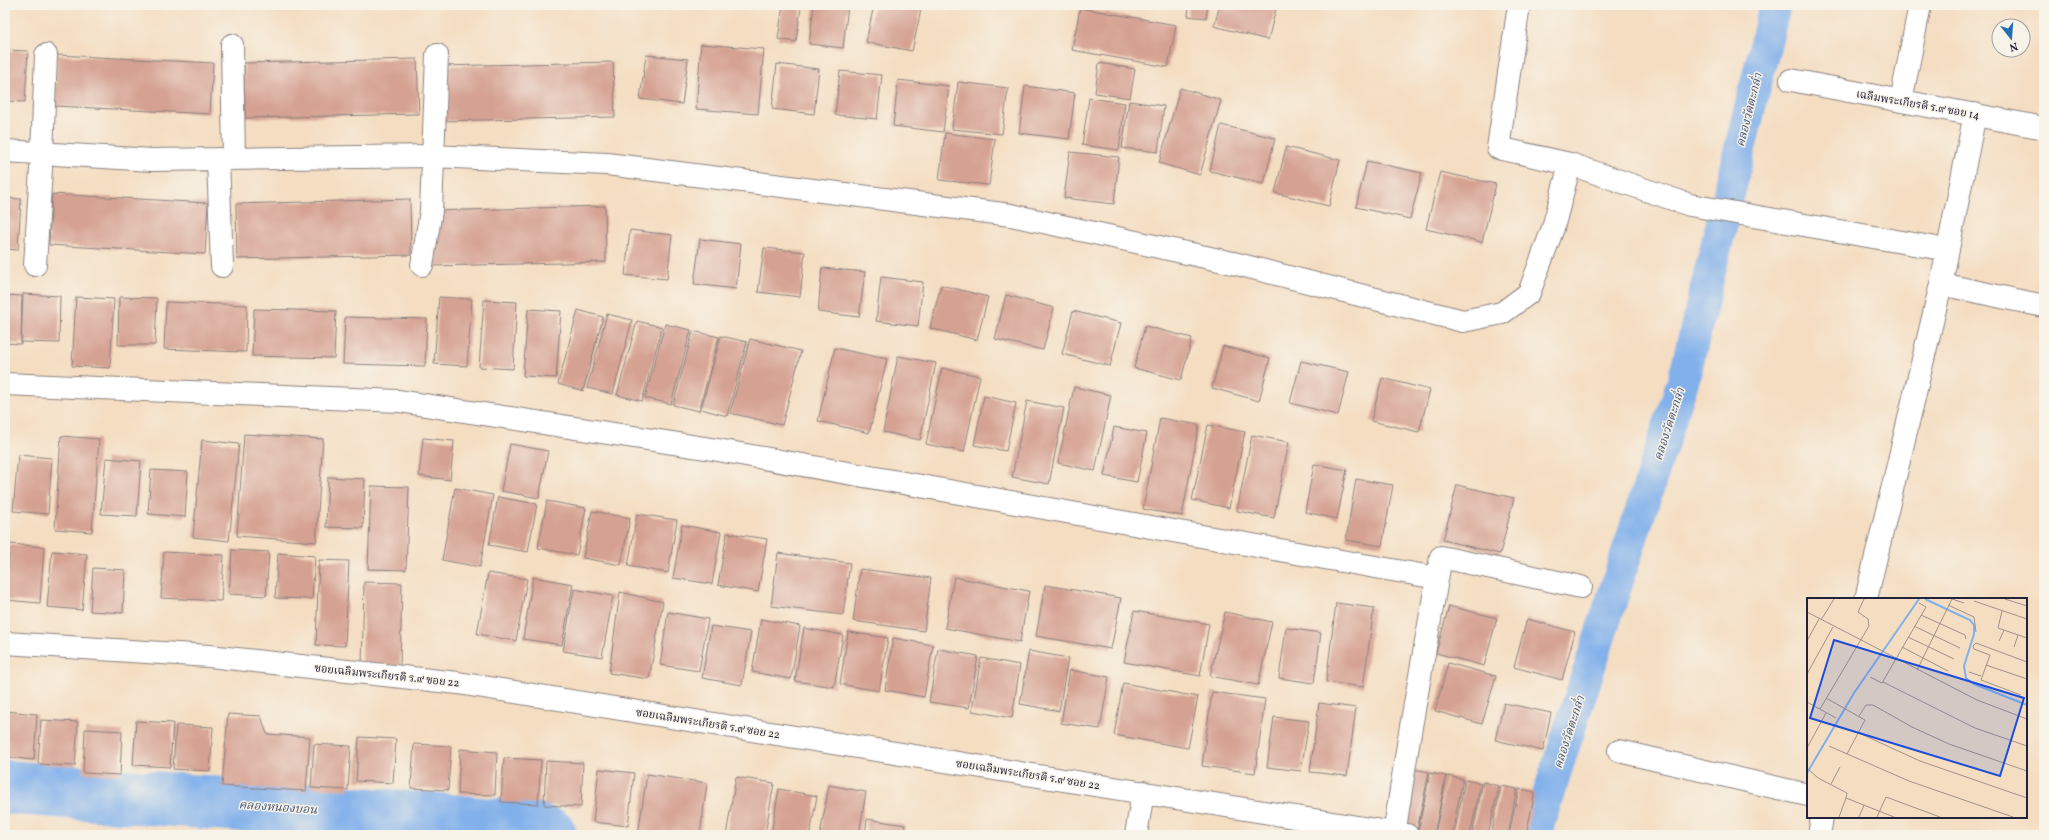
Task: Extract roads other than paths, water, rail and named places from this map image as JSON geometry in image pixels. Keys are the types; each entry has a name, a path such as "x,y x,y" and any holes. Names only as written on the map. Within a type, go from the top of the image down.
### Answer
{"street":[{"path":"1520,5 1498,148 1570,164 1690,205 1948,250"},
{"path":"1901,101 1920,5"},
{"path":"222,266 232,45"},
{"path":"35,265 46,55"},
{"path":"422,265 431,211 437,55"},
{"name":"เฉลิมพระเกียรติ ร.๙ ซอย 14","path":"1791,80 2044,128"},
{"path":"1866,598 1941,284 1975,114"},
{"path":"5,151 152,160 432,156 607,164 1011,215 1233,263 1463,321 1502,313 1529,293 1553,228 1570,164"},
{"path":"1941,284 2044,306"},
{"path":"5,384 400,402 718,450 1437,578"},
{"path":"1399,834 1409,738 1441,557 1581,586"},
{"name":"ซอยเฉลิมพระเกียรติ ร.๙ ซอย 22","path":"5,644 209,656 458,683 1399,834"},
{"path":"1619,751 1807,795"},
{"path":"1136,835 1143,792"},
{"path":"1819,835 1822,818"}],"waterway":[{"name":"คลองวัดตะกล่ำ","path":"1535,835 1684,378 1775,5"},
{"name":"คลองหนองบอน","path":"5,787 440,820 534,829 550,835"}]}
